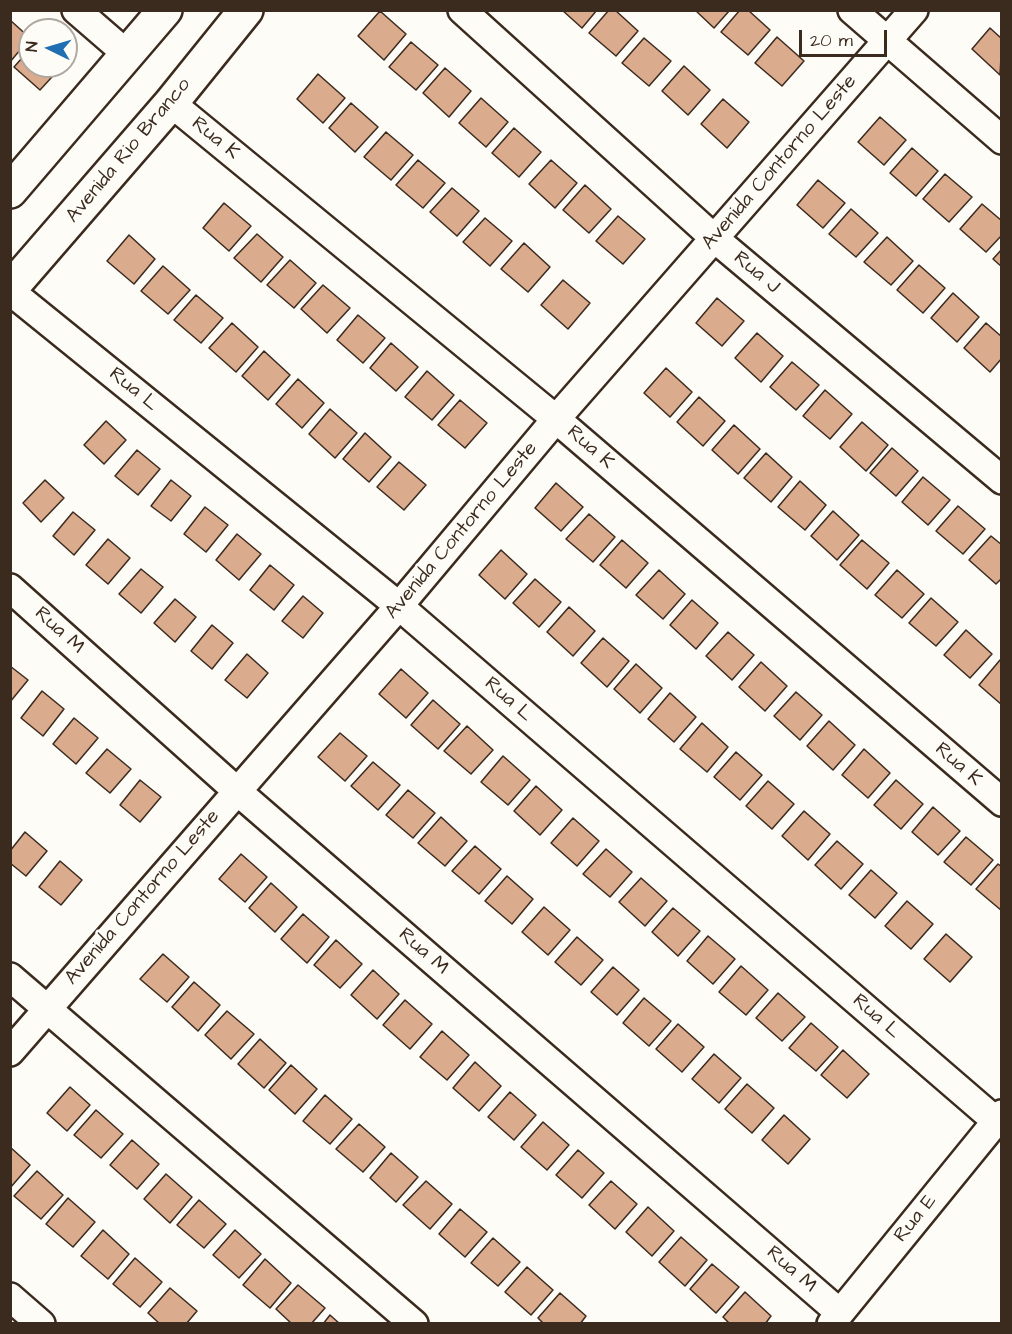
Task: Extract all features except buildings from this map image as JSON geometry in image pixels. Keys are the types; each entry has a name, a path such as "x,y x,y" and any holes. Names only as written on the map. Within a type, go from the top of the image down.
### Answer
{"street":[{"path":"75,10 128,55"},
{"path":"10,191 165,10"},
{"name":"Avenida Rio Branco","path":"10,290 171,103 246,10"},
{"name":"Rua J","path":"462,10 714,238 1002,480"},
{"path":"852,10 1002,140"},
{"name":"Avenida Contorno Leste","path":"10,1052 399,606 556,419 914,10"},
{"name":"Rua K","path":"171,103 556,419 1002,802"},
{"name":"Rua L","path":"10,290 399,606 999,1117"},
{"name":"Rua M","path":"10,588 836,1318"},
{"path":"10,977 414,1323"},
{"name":"Rua E","path":"836,1318 999,1117"},
{"path":"10,1298 41,1323"}]}
